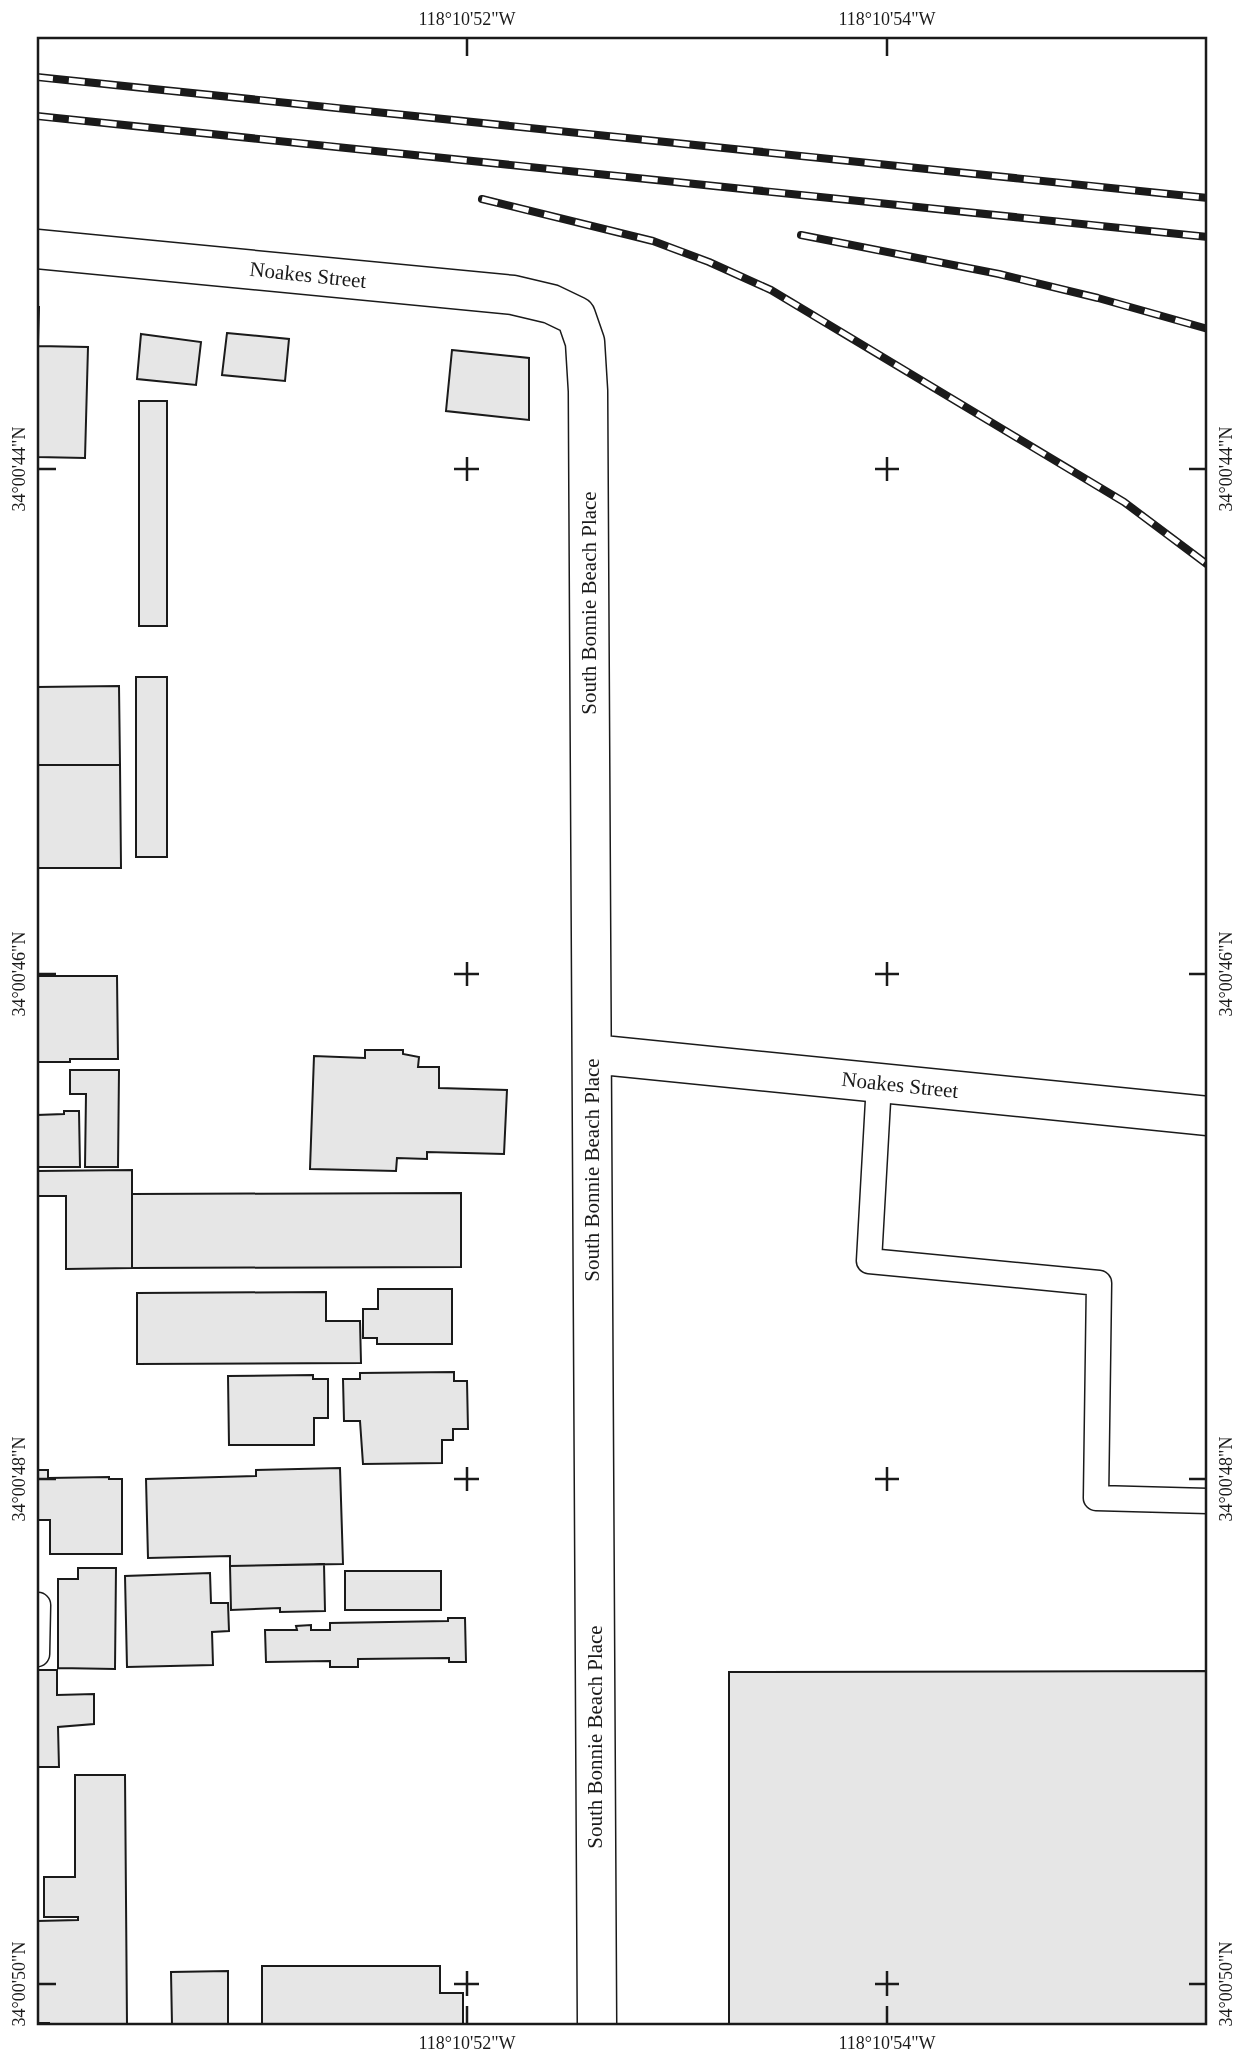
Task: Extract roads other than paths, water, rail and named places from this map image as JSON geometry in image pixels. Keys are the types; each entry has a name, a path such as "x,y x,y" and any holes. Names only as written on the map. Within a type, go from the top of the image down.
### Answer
{"street":[{"name":"Noakes Street","path":"37,249 513,295 551,304 576,316"},
{"name":"South Bonnie Beach Place","path":"576,316 585,342 589,391 597,2025"},
{"name":"Noakes Street","path":"592,1054 1208,1116"}],"lane":[{"path":"879,1083 869,1261 1099,1283 1096,1497 1208,1501"},
{"path":"37,1654 38,1605"}],"railway":[{"path":"37,77 1208,198"},
{"path":"37,116 1208,237"},
{"path":"482,199 653,241 771,290 1124,502 1208,565"},
{"path":"801,235 999,274 1208,329"}]}
